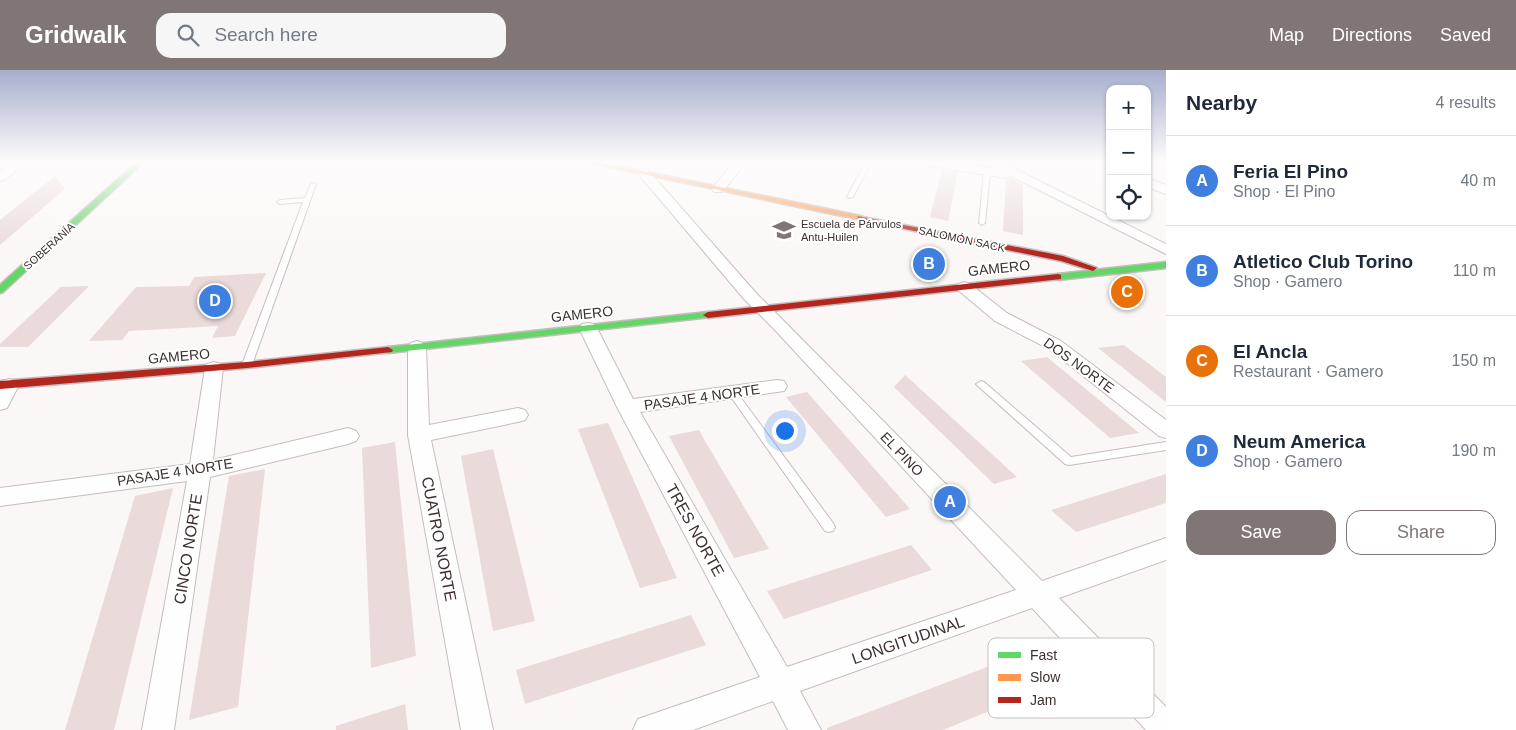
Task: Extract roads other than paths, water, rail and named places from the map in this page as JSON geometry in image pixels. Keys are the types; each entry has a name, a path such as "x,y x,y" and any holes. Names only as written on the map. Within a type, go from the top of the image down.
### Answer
{"street":[{"name":"SOBERANÍA","path":"0,290 108,192"},
{"name":"EL PINO","path":"660,192 762,309 1077,638"},
{"name":"SALOMÓN SACK","path":"736,192 1063,259 1104,272"},
{"path":"1051,192 1166,250"},
{"name":"GAMERO","path":"5,385 247,365 1166,265"},
{"name":"DOS NORTE","path":"964,287 1001,317 1055,345 1166,431"},
{"name":"TRES NORTE","path":"588,328 627,407 805,730"},
{"name":"CUATRO NORTE","path":"417,347 419,434 477,730"},
{"name":"CINCO NORTE","path":"158,730 200,471 214,368"},
{"path":"0,403 5,385"},
{"name":"PASAJE 4 NORTE","path":"627,407 777,386"},
{"path":"419,434 518,415"},
{"name":"PASAJE 4 NORTE","path":"0,497 200,471 348,436"},
{"name":"LONGITUDINAL","path":"649,730 1166,549"},
{"name":"EL PINO","path":"1154,718 1166,730"}],"lane":[{"path":"247,365 310,192"},
{"path":"850,197 853,192"},
{"path":"982,223 985,192"},
{"path":"280,202 307,200"},
{"path":"981,384 1069,461 1166,446"},
{"path":"732,392 829,527"}],"place":[{"name":"Escuela de Párvulos Antu-Huilen","path":"784,230"},
{"name":"Atletico Club Torino","path":"929,264"},
{"name":"El Ancla","path":"1127,292"},
{"name":"Neum America","path":"215,301"},
{"name":"Feria El Pino","path":"950,502"}]}
